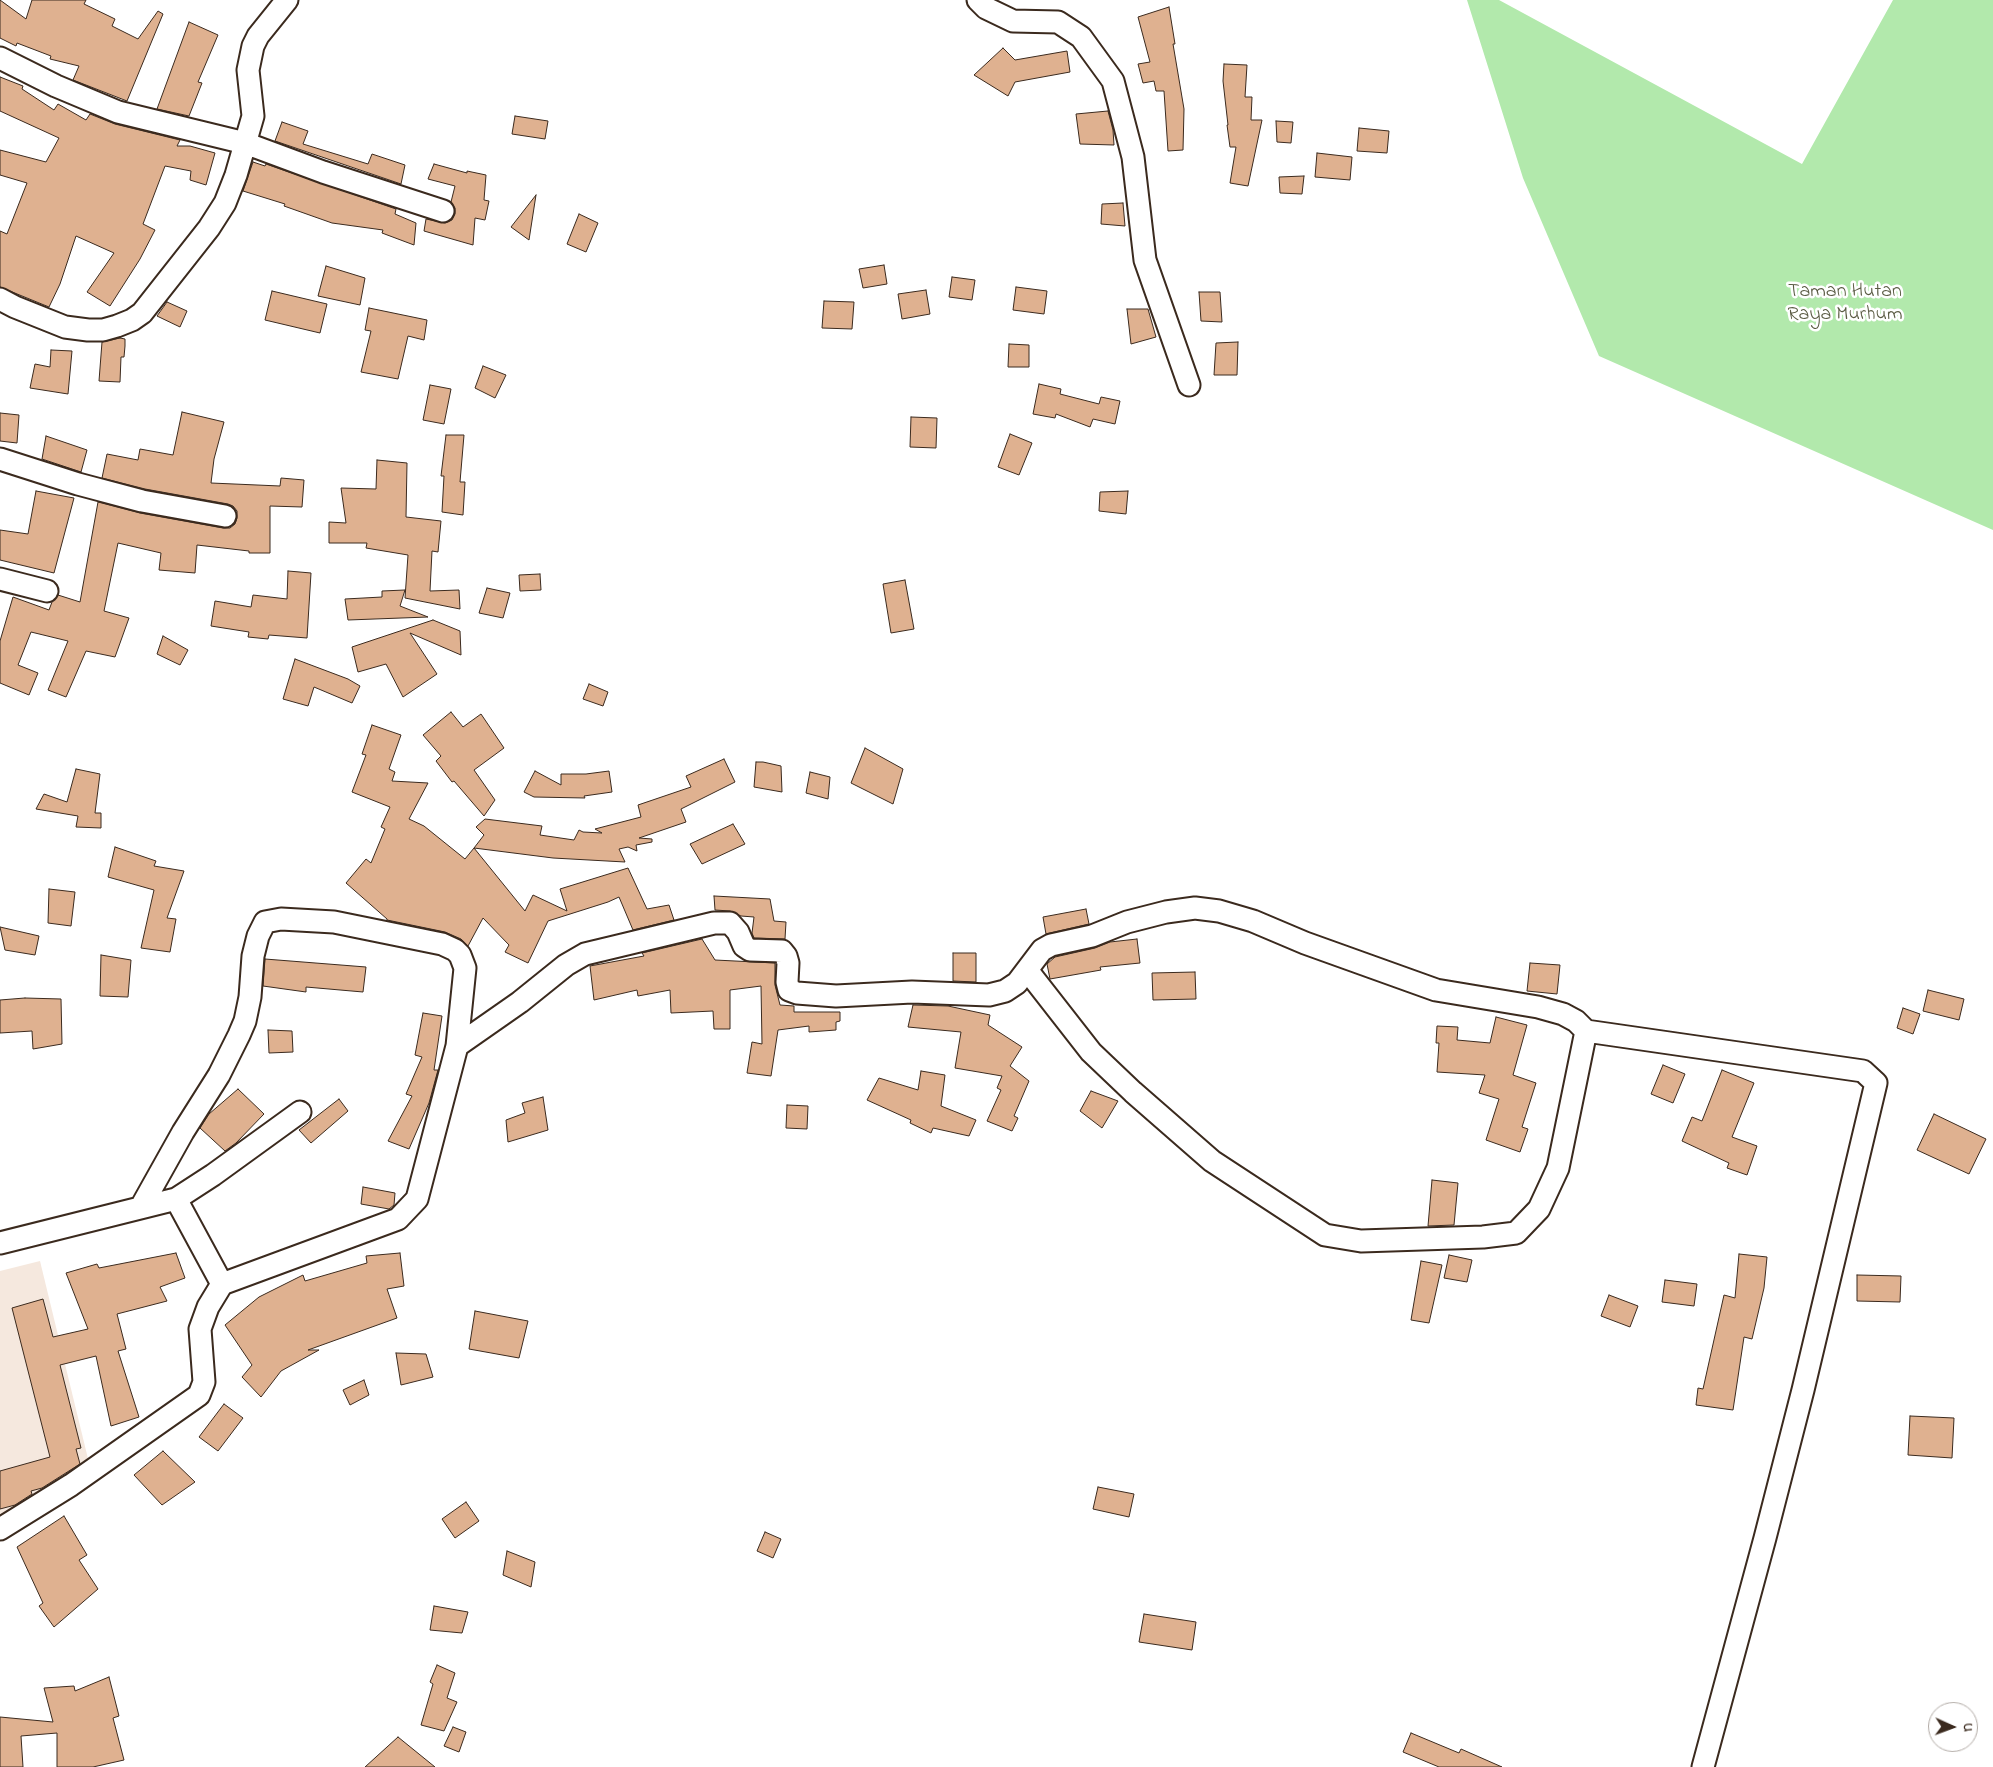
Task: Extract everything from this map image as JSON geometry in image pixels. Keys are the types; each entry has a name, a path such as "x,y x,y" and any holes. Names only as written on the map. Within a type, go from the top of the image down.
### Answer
{"street":[{"path":"0,299 14,307 65,327 104,330 132,320 142,313 209,228 226,203 253,116 248,70 253,46 258,36 287,0"},
{"path":"978,0 986,8 1013,20 1058,22 1081,37 1114,81 1133,157 1145,260 1189,384"},
{"path":"0,58 56,86 118,112 245,143 323,172 443,212"},
{"path":"0,458 78,484 142,501 225,516"},
{"path":"0,579 47,591"},
{"path":"458,1046 520,1002 566,965 585,954 714,923 730,923 738,932 744,946 750,950 782,951 788,963 787,982 789,990 796,993 836,996 912,992 989,995 1005,991 1017,983 1042,950 1051,945 1092,936 1127,922 1166,912 1195,908 1211,910 1253,921 1305,943 1436,990 1538,1007 1563,1014 1576,1021 1586,1031 1863,1070 1876,1083 1801,1399 1702,1767"},
{"path":"0,1529 71,1485 199,1395 204,1382 200,1329 208,1307 222,1284 398,1219 417,1199 458,1046 465,968 460,955 455,950 433,942 334,922 282,919 265,922 258,936 253,956 250,997 245,1020 239,1035 219,1075 183,1132 141,1207"},
{"path":"1027,970 1091,1052 1133,1092 1212,1161 1325,1235 1361,1241 1483,1237 1516,1233 1539,1209 1558,1168 1586,1031"},
{"path":"0,1243 176,1199 300,1112"},
{"path":"176,1199 222,1284"}],"shaded area":[{"path":"40,1261 90,1467 0,1522 0,1271"}],"green space":[{"name":"Taman Hutan Raya Murhum","path":"1467,0 1499,0 1802,164 1893,0 1993,0 1993,530 1599,356 1523,178"}],"building":[{"path":"0,0 26,19 32,0 86,0 84,4 115,19 112,26 138,39 158,11 163,14 127,101 73,80 79,66 50,59 51,56 17,43 16,46 0,38"},
{"path":"1169,7 1184,109 1183,150 1168,151 1164,91 1156,91 1154,81 1143,83 1138,64 1150,62 1138,17"},
{"path":"189,22 218,35 198,82 202,83 189,116 157,109"},
{"path":"1003,48 1015,60 1067,51 1070,72 1015,82 1008,96 974,75"},
{"path":"1224,64 1247,65 1245,97 1252,97 1251,120 1262,120 1248,186 1230,183 1236,147 1230,147 1223,81"},
{"path":"0,77 23,86 22,89 54,110 58,104 86,120 90,114 115,124 180,140 177,146 190,146 215,153 206,185 190,180 191,171 165,166 143,224 155,230 140,259 110,306 87,292 114,253 76,236 60,284 49,307 0,287 0,231 7,234 27,183 0,175 0,150 46,162 59,138 0,111"},
{"path":"1108,111 1113,130 1114,145 1080,144 1076,114"},
{"path":"515,116 548,121 545,139 512,134"},
{"path":"1276,121 1293,122 1291,143 1277,142"},
{"path":"282,122 308,131 303,144 368,164 372,154 405,165 401,184 275,141"},
{"path":"1359,128 1389,131 1387,153 1357,151"},
{"path":"1317,153 1352,157 1350,180 1315,177"},
{"path":"253,162 265,166 266,164 396,209 395,214 416,223 414,245 382,233 383,230 332,223 284,206 285,204 243,191"},
{"path":"434,164 467,173 467,171 486,175 484,200 489,201 485,220 475,218 473,245 424,231 426,219 445,223 452,220 455,214 455,208 451,202 455,186 428,179"},
{"path":"1304,176 1302,194 1280,193 1279,177"},
{"path":"536,195 529,240 511,227"},
{"path":"1123,203 1125,226 1101,224 1102,204"},
{"path":"579,214 598,223 586,252 567,244"},
{"path":"884,265 887,284 863,288 859,269"},
{"path":"326,266 365,278 360,305 318,296"},
{"path":"952,277 975,280 972,300 949,297"},
{"path":"1016,287 1047,291 1044,314 1013,310"},
{"path":"926,290 930,314 902,319 898,294"},
{"path":"272,291 327,304 320,333 265,320"},
{"path":"1199,292 1220,292 1222,322 1201,321"},
{"path":"824,301 854,302 852,329 822,328"},
{"path":"167,302 187,311 180,327 157,316"},
{"path":"369,308 427,320 424,340 408,336 398,379 361,372 371,331 365,330"},
{"path":"1127,309 1148,309 1156,337 1131,344"},
{"path":"120,338 125,339 125,346 124,357 121,357 120,382 99,381 102,342"},
{"path":"1238,342 1237,375 1214,375 1216,343"},
{"path":"1009,344 1029,345 1029,367 1008,367"},
{"path":"51,350 72,351 68,394 30,388 35,364 50,367"},
{"path":"483,366 506,375 495,398 475,388"},
{"path":"1039,384 1061,389 1060,394 1099,404 1101,397 1120,401 1115,424 1093,419 1090,427 1056,414 1055,418 1033,414"},
{"path":"430,385 451,389 444,424 423,420"},
{"path":"182,412 224,422 214,459 211,483 280,486 281,478 304,480 302,507 270,506 270,553 249,553 249,551 197,545 195,573 159,570 161,553 118,543 104,611 129,618 115,657 86,651 66,697 48,690 68,641 31,632 18,665 38,673 29,695 0,683 0,641 13,597 49,610 52,602 58,595 80,602 98,502 140,513 223,528 230,528 235,524 237,511 228,504 145,489 102,478 107,454 138,460 140,449 173,455"},
{"path":"0,413 19,415 17,443 0,441"},
{"path":"911,417 937,418 936,448 910,447"},
{"path":"1010,434 1032,443 1019,475 998,467"},
{"path":"446,435 464,435 460,482 465,482 463,515 442,512 444,476 441,476"},
{"path":"46,436 87,450 81,472 42,459"},
{"path":"377,460 407,463 406,517 441,521 438,552 432,551 430,591 459,590 460,609 405,598 408,555 366,548 367,543 329,543 329,522 346,523 341,488 376,489"},
{"path":"36,491 74,498 54,573 0,560 0,530 28,534"},
{"path":"1128,491 1126,514 1099,511 1100,492"},
{"path":"288,571 311,573 307,638 269,635 268,639 248,637 249,632 211,626 215,601 251,607 253,595 287,599"},
{"path":"540,574 541,590 520,591 519,575"},
{"path":"905,580 914,629 891,633 883,584"},
{"path":"487,588 510,593 503,618 479,613"},
{"path":"405,590 400,606 428,617 348,620 345,599 382,597 382,591"},
{"path":"433,620 460,631 461,655 410,633 437,674 403,697 386,664 358,672 352,647"},
{"path":"163,636 188,650 180,665 157,654"},
{"path":"295,659 348,679 360,686 352,703 314,687 308,706 283,699"},
{"path":"589,684 608,692 603,706 583,699"},
{"path":"451,712 463,727 481,714 504,748 474,770 495,800 484,816 454,781 452,782 436,761 441,756 423,735"},
{"path":"372,725 401,735 389,769 395,772 392,781 428,783 409,819 424,826 465,859 474,848 525,911 533,895 567,911 560,889 628,868 647,909 669,905 674,920 633,930 619,897 548,921 528,963 505,952 509,945 483,918 468,946 461,939 445,932 387,920 346,883 366,859 371,863 385,829 381,827 390,807 352,792 366,755 362,754"},
{"path":"865,748 903,769 893,804 851,783"},
{"path":"724,759 735,782 681,809 686,822 639,838 652,839 652,842 636,845 637,851 628,847 619,849 625,862 553,858 474,848 484,835 476,827 485,819 542,826 540,835 574,840 579,830 602,833 595,829 641,817 638,805 691,787 686,776"},
{"path":"756,762 781,766 782,792 754,787"},
{"path":"76,769 100,774 95,813 101,813 101,828 76,827 78,816 36,809 44,794 67,802"},
{"path":"535,771 561,785 561,774 586,774 609,771 612,792 584,796 585,798 534,797 524,792"},
{"path":"810,772 830,777 828,799 806,793"},
{"path":"733,824 745,844 702,864 690,844"},
{"path":"115,847 156,861 154,866 184,871 167,918 176,919 170,952 141,948 154,890 108,877"},
{"path":"49,889 75,892 71,926 48,923"},
{"path":"714,896 770,899 774,921 786,922 785,939 754,938 752,933 754,917 741,916 730,911 715,910"},
{"path":"1086,909 1089,924 1046,934 1043,917"},
{"path":"0,927 39,936 35,955 5,950"},
{"path":"702,939 715,960 775,963 775,985 780,1005 794,1006 794,1012 840,1012 840,1021 836,1022 836,1030 809,1032 809,1026 778,1030 771,1076 747,1073 752,1042 762,1044 761,986 730,990 730,1029 714,1029 713,1011 671,1013 670,990 638,996 637,990 594,1000 590,966 644,956 642,953"},
{"path":"1137,939 1140,963 1100,967 1101,970 1050,979 1047,964 1055,957 1095,948 1110,942"},
{"path":"953,953 976,953 976,982 953,981"},
{"path":"101,955 131,960 128,997 100,996"},
{"path":"265,959 366,967 363,992 306,987 306,992 263,986"},
{"path":"1530,963 1560,965 1557,994 1527,991"},
{"path":"1195,972 1196,999 1153,1000 1152,973"},
{"path":"1928,990 1964,999 1959,1020 1923,1011"},
{"path":"25,998 61,999 62,1044 33,1049 32,1031 0,1033 0,1000"},
{"path":"913,1005 948,1006 990,1015 988,1025 1022,1047 1010,1066 1029,1081 1014,1116 1018,1118 1012,1131 987,1121 1001,1090 997,1088 1002,1076 955,1068 961,1032 908,1027"},
{"path":"1903,1008 1920,1014 1913,1034 1897,1028"},
{"path":"423,1013 442,1016 434,1070 438,1070 429,1103 409,1149 388,1141 412,1096 406,1094 422,1057 415,1055"},
{"path":"1496,1017 1527,1025 1513,1075 1536,1083 1522,1127 1528,1129 1520,1152 1486,1140 1499,1099 1479,1093 1485,1075 1437,1072 1439,1043 1436,1043 1437,1026 1458,1027 1457,1040 1490,1043"},
{"path":"268,1030 292,1031 293,1052 269,1053"},
{"path":"1663,1065 1685,1074 1673,1103 1651,1094"},
{"path":"1722,1070 1754,1083 1732,1137 1757,1146 1747,1175 1727,1168 1729,1163 1682,1141 1692,1117 1702,1121"},
{"path":"921,1071 945,1075 941,1106 976,1120 969,1136 933,1128 931,1133 910,1123 911,1120 867,1100 879,1078 918,1090"},
{"path":"238,1089 264,1114 236,1143 225,1151 200,1128 209,1114"},
{"path":"1091,1091 1118,1101 1102,1128 1080,1111"},
{"path":"543,1097 548,1130 508,1142 506,1120 525,1113 522,1103"},
{"path":"339,1099 348,1111 311,1143 299,1130"},
{"path":"787,1105 808,1106 807,1129 786,1128"},
{"path":"1934,1114 1986,1139 1969,1174 1917,1150"},
{"path":"1432,1180 1458,1183 1454,1225 1428,1226"},
{"path":"363,1187 395,1193 394,1205 389,1209 361,1204"},
{"path":"176,1253 185,1278 160,1287 167,1301 117,1314 126,1349 118,1351 139,1417 111,1426 96,1356 60,1365 81,1448 76,1449 80,1464 42,1488 31,1491 32,1494 15,1505 0,1509 0,1471 50,1457 12,1308 43,1299 53,1337 88,1329 66,1273 97,1264 99,1268"},
{"path":"400,1253 404,1286 387,1289 397,1318 308,1350 319,1350 281,1371 261,1397 242,1377 252,1365 225,1325 259,1297 303,1275 305,1281 367,1263 366,1256"},
{"path":"1739,1254 1767,1257 1764,1288 1752,1339 1744,1337 1733,1410 1696,1405 1698,1388 1703,1389 1724,1295 1735,1298"},
{"path":"1449,1255 1472,1260 1467,1282 1444,1278"},
{"path":"1421,1261 1442,1265 1429,1323 1411,1320"},
{"path":"1857,1275 1901,1276 1900,1302 1857,1301"},
{"path":"1665,1280 1697,1284 1694,1306 1662,1302"},
{"path":"1609,1295 1638,1306 1630,1327 1601,1316"},
{"path":"475,1311 528,1321 519,1358 469,1349"},
{"path":"396,1353 426,1354 433,1377 401,1385"},
{"path":"364,1380 369,1395 350,1405 343,1390"},
{"path":"224,1404 243,1418 218,1451 199,1437"},
{"path":"1910,1416 1954,1418 1952,1458 1908,1455"},
{"path":"163,1451 195,1482 162,1505 134,1475"},
{"path":"1098,1487 1134,1494 1129,1517 1093,1509"},
{"path":"466,1502 479,1521 455,1538 442,1519"},
{"path":"64,1516 87,1555 79,1560 98,1589 54,1627 39,1606 43,1603 17,1547"},
{"path":"765,1532 781,1539 773,1558 757,1551"},
{"path":"507,1551 535,1562 531,1587 503,1575"},
{"path":"434,1606 468,1612 462,1633 430,1630"},
{"path":"1144,1614 1196,1622 1192,1650 1139,1642"},
{"path":"437,1665 455,1673 447,1698 457,1702 444,1731 421,1725 433,1684 430,1682"},
{"path":"109,1677 119,1716 113,1718 124,1760 93,1767 57,1767 57,1733 21,1736 23,1767 0,1767 0,1717 53,1722 44,1688 74,1686 75,1691"},
{"path":"453,1727 466,1732 459,1752 444,1746"},
{"path":"1411,1733 1459,1753 1461,1749 1502,1767 1439,1767 1403,1752"},
{"path":"398,1737 435,1767 365,1767"}]}
